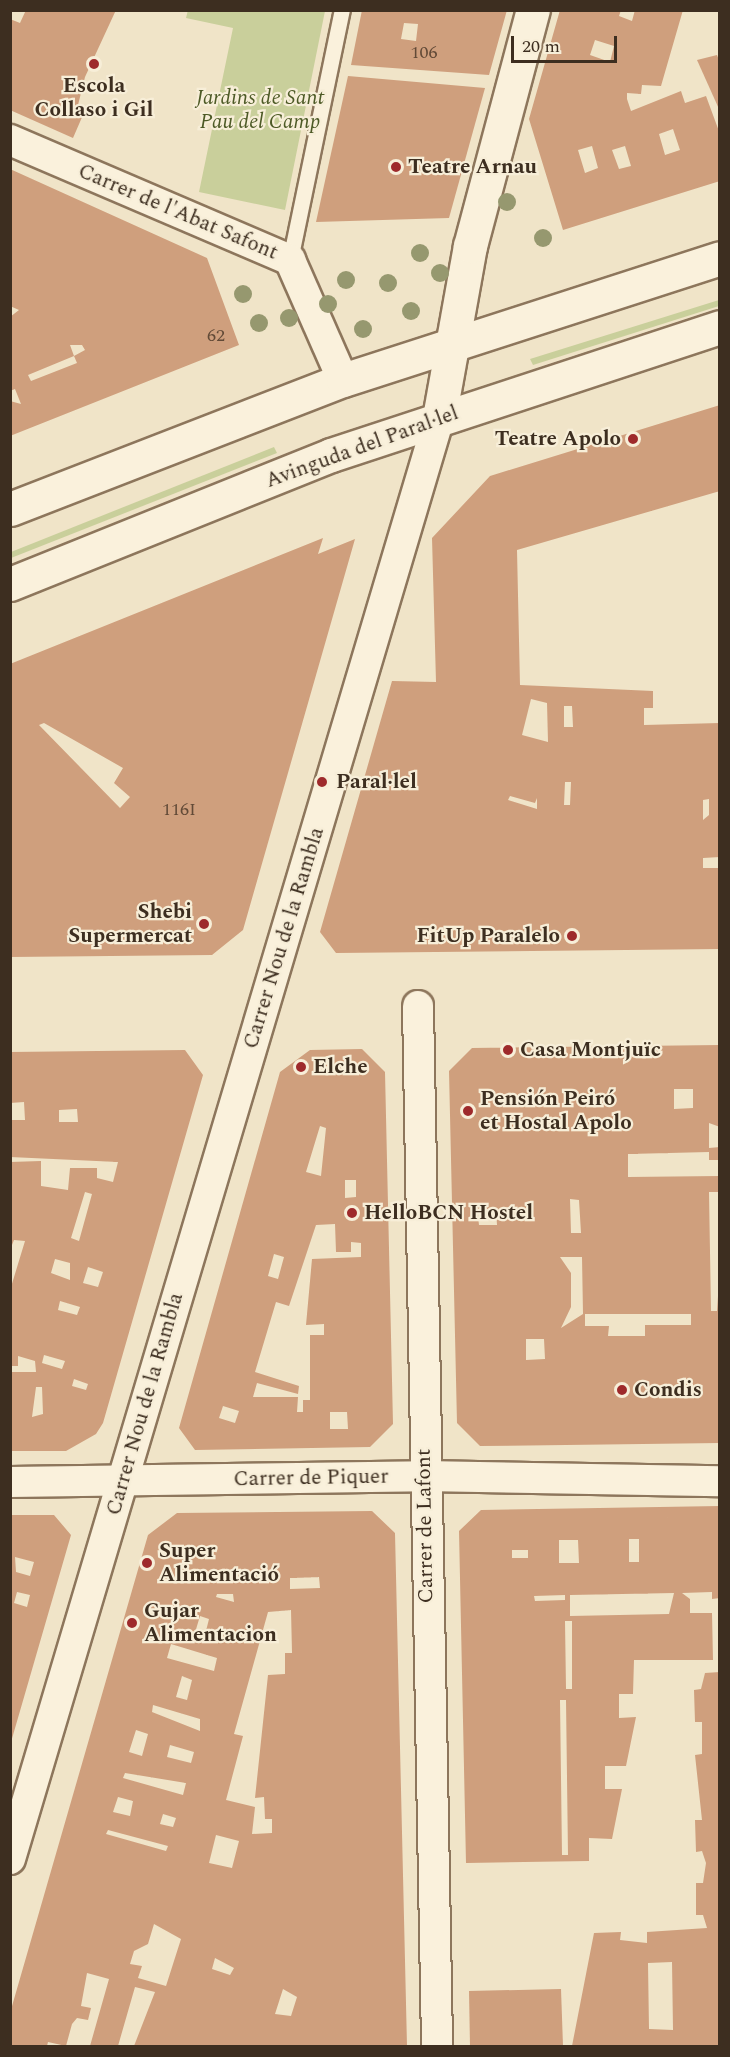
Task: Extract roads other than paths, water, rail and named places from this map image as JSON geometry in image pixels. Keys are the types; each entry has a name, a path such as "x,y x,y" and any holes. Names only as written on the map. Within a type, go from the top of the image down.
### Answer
{"main road":[{"name":"Carrer Nou de la Rambla","path":"439,418 470,246 533,10"},
{"path":"10,509 343,380 720,258"},
{"name":"Avinguda del Paral·lel","path":"10,584 331,455 720,327"}],"street":[{"name":"Carrer de l'Abat Safont","path":"10,140 290,260 343,380"},
{"name":"Carrer Nou de la Rambla","path":"11,1858 439,418"},
{"name":"Carrer de Lafont","path":"418,1006 424,1476 437,2046"},
{"name":"Carrer de Piquer","path":"10,1482 424,1476 720,1481"}],"lane":[{"path":"290,260 342,10"}],"place":[{"name":"Escola Collaso i Gil","path":"94,64"},
{"name":"Teatre Arnau","path":"396,167"},
{"name":"Teatre Apolo","path":"633,439"},
{"name":"Paral·lel","path":"322,782"},
{"name":"Shebi Supermercat","path":"204,924"},
{"name":"FitUp Paralelo","path":"572,936"},
{"name":"Casa Montjuïc","path":"508,1050"},
{"name":"Elche","path":"301,1067"},
{"name":"Pensión Peiró et Hostal Apolo","path":"468,1111"},
{"name":"HelloBCN Hostel","path":"352,1213"},
{"name":"Condis","path":"622,1390"},
{"name":"Super Alimentació","path":"147,1563"},
{"name":"Gujar Alimentacion","path":"132,1623"}],"park label":[{"name":"Jardins de Sant Pau del Camp","path":"260,110"}]}
